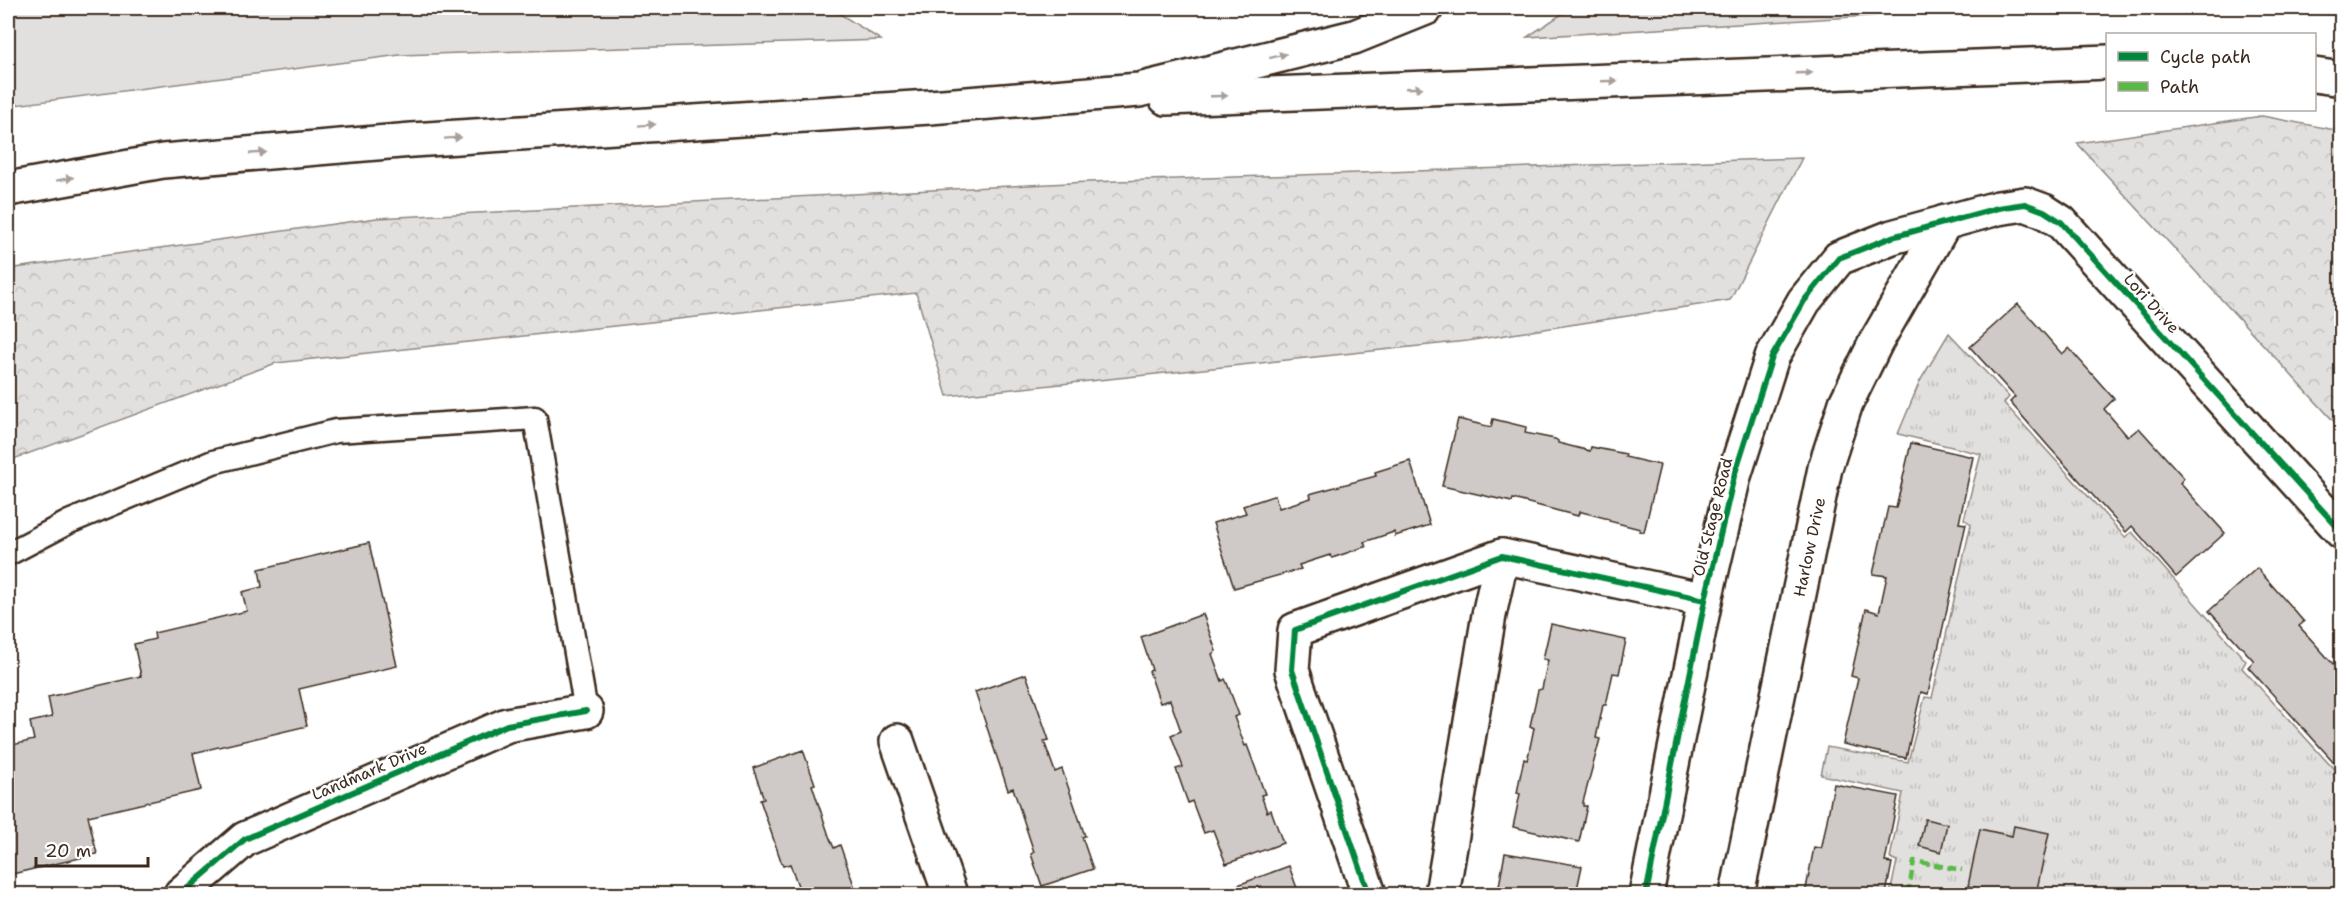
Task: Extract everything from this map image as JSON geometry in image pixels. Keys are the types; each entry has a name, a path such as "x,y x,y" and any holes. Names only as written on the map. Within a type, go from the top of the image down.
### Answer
{"main road":[{"path":"8,189 163,161 412,140 930,107 1139,90 1354,37 1426,8"},
{"path":"930,107 2106,62"},
{"path":"2316,75 2342,79"},
{"name":"Lori Drive","path":"1892,237 1998,208 2025,204 2044,211 2061,222 2342,532"},
{"name":"Harlow Drive","path":"1737,894 1829,457 1846,403 1866,362 1945,222"},
{"name":"Old Stage Road","path":"1646,894 1706,600 1734,476 1772,357 1804,301 1839,258 1892,237"},
{"path":"1369,894 1292,670 1295,630 1502,556 1706,600"},
{"path":"1442,894 1489,615 1502,556"},
{"name":"Landmark Drive","path":"181,894 245,839 507,725 586,711"},
{"path":"897,741 950,894"}],"lane":[{"path":"8,554 69,522 213,462 236,456 336,431 535,418 586,711"}],"green space":[{"path":"8,8 831,8 881,40 400,55 8,106"},
{"path":"1571,8 1958,8 1869,16 1527,37"},
{"path":"2272,8 2341,8 2341,16"},
{"path":"2262,116 2341,131 2341,429 2077,143"},
{"path":"1802,158 1730,300 1467,341 947,396 916,293 276,363 8,461 8,269 377,218 1089,182"},
{"path":"1949,333 2009,397 2004,403 2125,537 2132,532 2246,661 2242,668 2341,777 2341,894 1890,894 1897,861 1890,858 1903,793 1821,775 1827,747 1908,762 1925,697 1932,698 1971,524 1964,519 1981,454 1898,434 1920,381"}],"building":[{"path":"2018,304 2062,354 2069,348 2114,399 2104,409 2128,437 2139,428 2184,478 2180,483 2225,533 2176,577 2132,526 2126,532 2049,447 2010,402 2015,397 1970,347"},
{"path":"1458,419 1491,427 1493,419 1526,427 1525,433 1555,439 1558,443 1590,451 1591,447 1626,454 1625,457 1660,465 1644,532 1582,512 1579,512 1578,516 1513,499 1512,502 1442,486"},
{"path":"1911,443 1973,457 1959,523 1966,524 1928,694 1921,692 1906,758 1843,744 1858,678 1851,676 1866,609 1879,613 1887,576 1873,574 1888,507 1896,508"},
{"path":"1410,461 1430,525 1395,536 1394,532 1364,542 1366,547 1332,558 1330,555 1299,565 1301,569 1234,588 1213,523 1246,513 1243,506 1273,496 1279,508 1311,498 1310,494 1376,476 1375,472"},
{"path":"369,543 397,666 299,689 307,726 193,753 201,790 88,816 97,854 8,875 8,746 34,740 30,722 52,717 48,697 141,676 134,644 155,639 154,633 247,611 242,592 262,587 259,569"},
{"path":"2257,568 2304,622 2299,626 2342,674 2342,771 2248,667 2254,661 2209,611"},
{"path":"1203,614 1216,651 1212,654 1222,681 1225,679 1227,683 1239,715 1234,717 1265,794 1261,795 1267,812 1271,810 1283,843 1226,864 1213,830 1204,833 1192,801 1188,803 1176,769 1183,767 1171,735 1181,731 1170,700 1160,703 1141,637"},
{"path":"1551,624 1626,640 1619,674 1613,673 1606,705 1603,705 1596,738 1600,739 1583,802 1583,806 1587,806 1579,842 1513,827 1520,794 1517,793 1520,777 1524,759 1527,760 1528,757 1534,728 1530,726 1538,690 1542,689 1548,660 1543,659"},
{"path":"1026,674 1049,740 1044,741 1055,772 1062,769 1085,836 1082,837 1093,869 1042,886 1031,854 1034,852 1013,788 1008,790 975,692"},
{"path":"803,750 829,836 834,848 840,845 857,894 801,894 790,864 783,866 781,861 760,800 764,799 753,768"},
{"path":"1834,784 1898,796 1885,862 1892,863 1886,894 1805,894 1814,847 1821,848 1822,846"},
{"path":"1925,819 1947,824 1941,852 1919,846"},
{"path":"2014,826 2049,833 2036,894 2004,894 1968,886 1980,829 2012,836"},
{"path":"1505,853 1582,866 1576,894 1501,894 1503,887 1499,886"},
{"path":"1289,866 1299,894 1229,894 1227,889"}],"marked path":[{"path":"1908,894 1914,861 1962,870"}],"cycle path":[{"path":"1646,894 1705,600 1734,476 1772,357 1804,301 1839,258 1892,237 1998,208 2025,204 2044,211 2061,222 2342,532"},
{"path":"1369,894 1292,670 1295,630 1502,556 1705,600"},
{"path":"181,894 245,839 507,725 586,711"}]}
